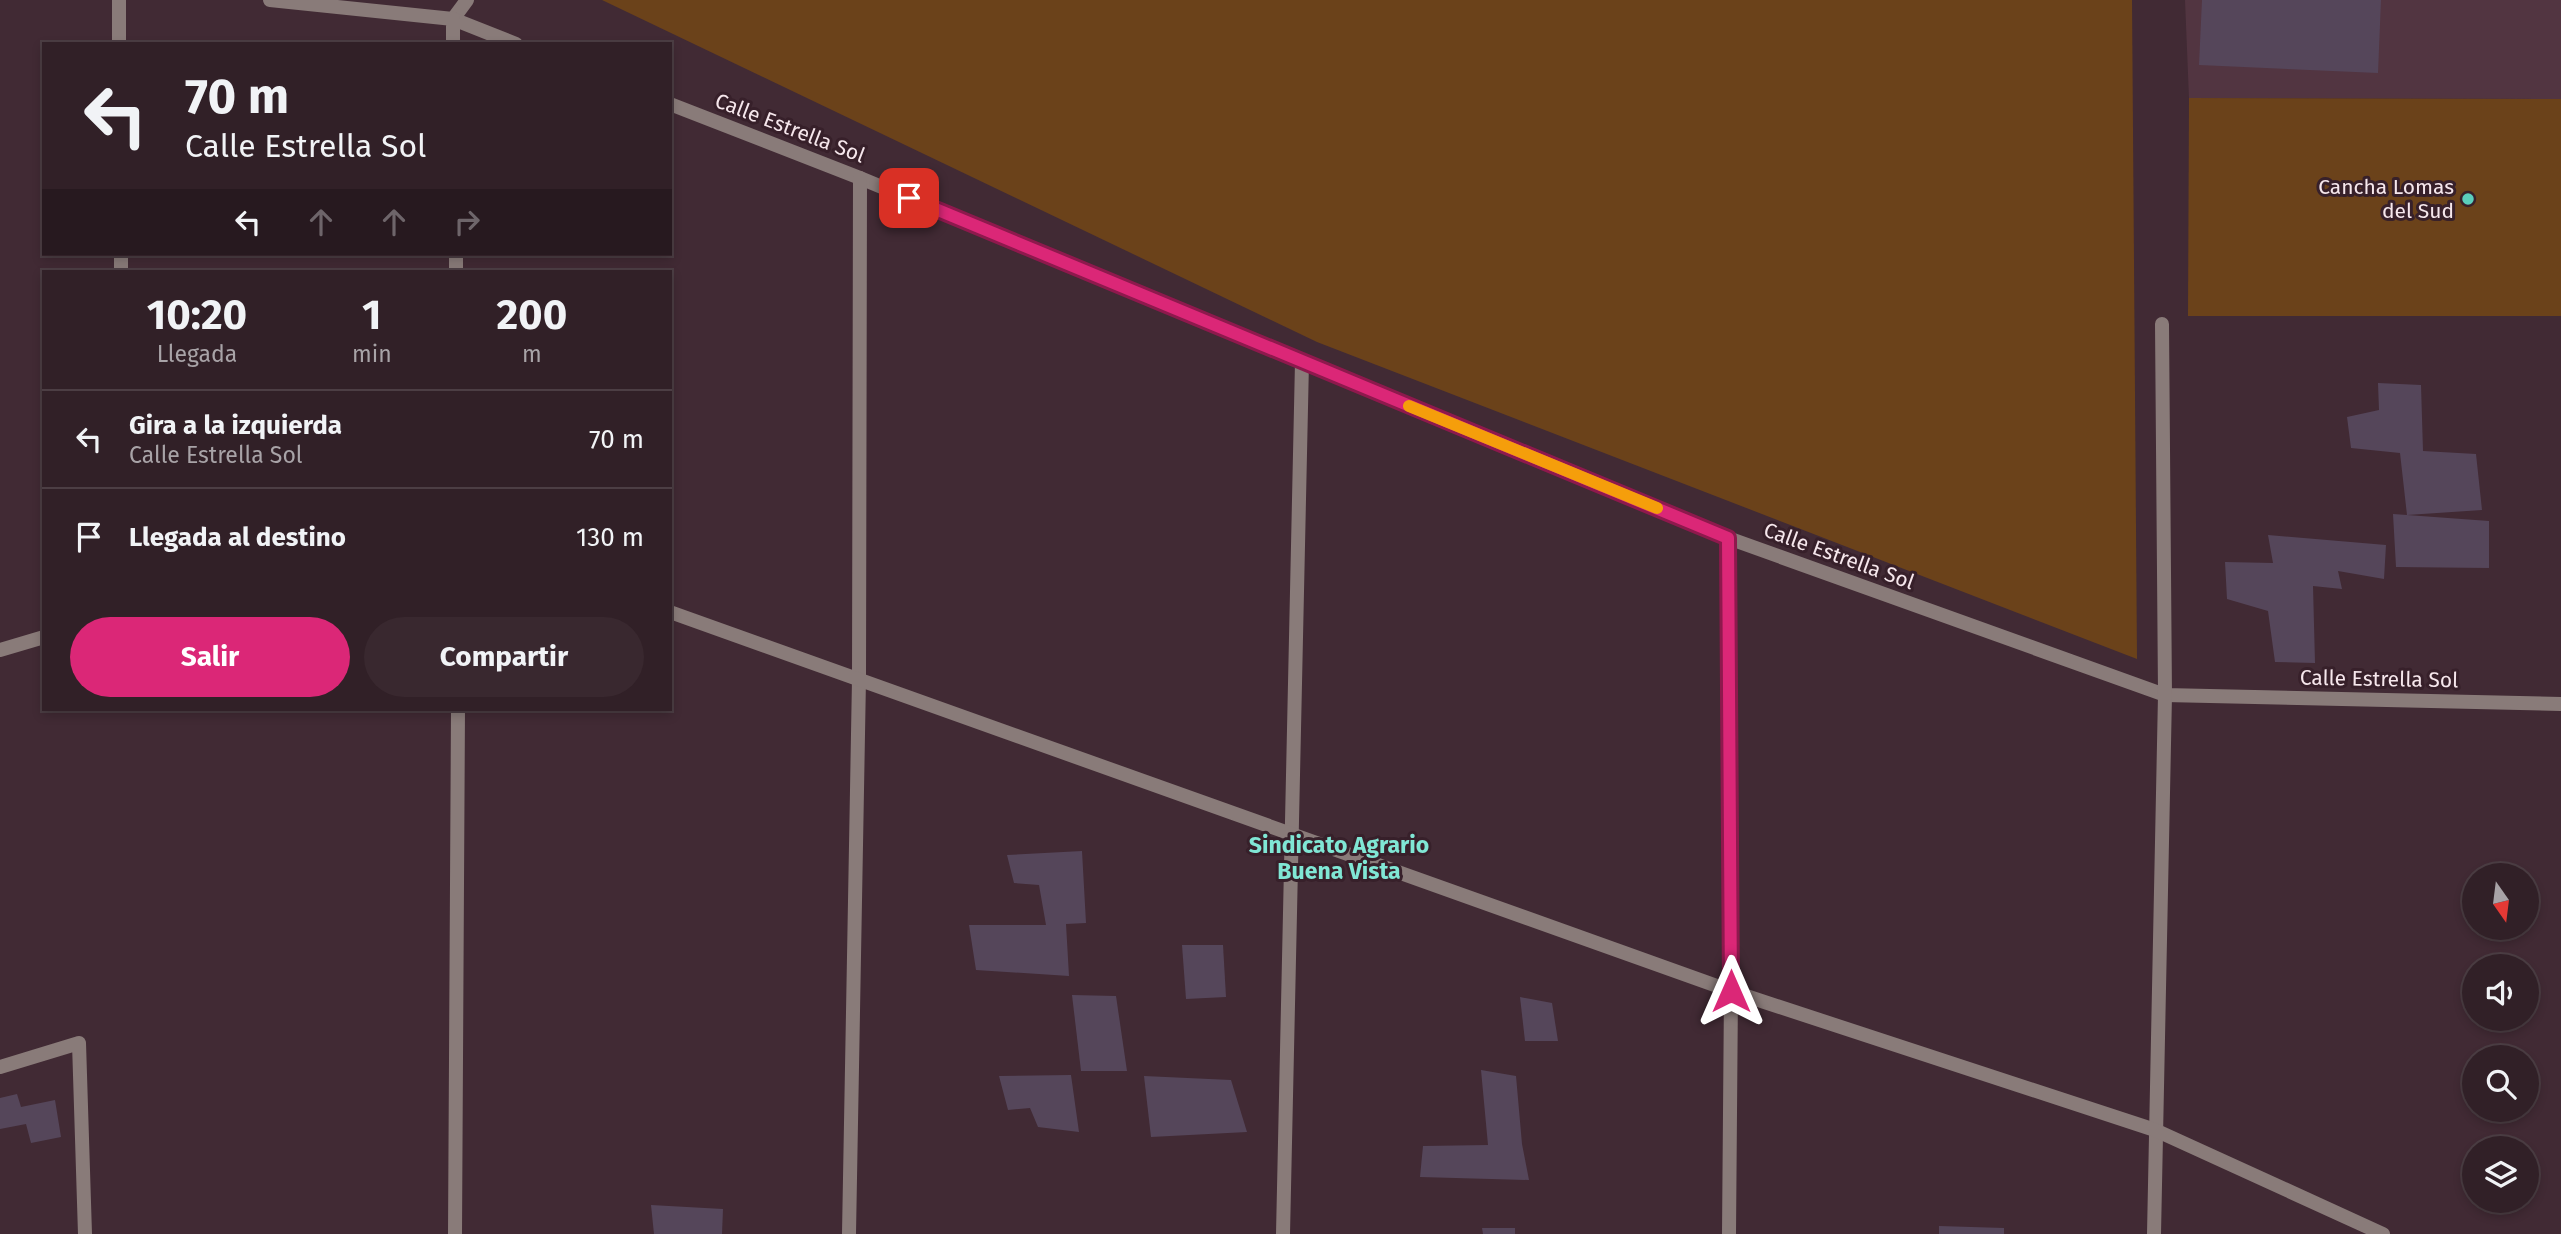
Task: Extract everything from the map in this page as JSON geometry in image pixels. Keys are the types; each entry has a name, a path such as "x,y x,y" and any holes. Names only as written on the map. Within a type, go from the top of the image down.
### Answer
{"street":[{"path":"119,0 119,42"},
{"path":"270,0 453,19 511,42"},
{"path":"453,42 453,19 467,0"},
{"name":"Calle Estrella Sol","path":"672,105 859,178 1728,538 2165,695 2561,704"},
{"path":"849,1234 859,679 859,178"},
{"path":"2154,1234 2165,695 2162,324"},
{"path":"1283,1234 1302,362"},
{"path":"1728,538 1731,991 1729,1234"},
{"path":"672,613 1731,991 2155,1130 2383,1234"},
{"path":"0,650 42,638"},
{"path":"455,1234 458,711"},
{"path":"0,1067 79,1043 85,1234"}],"shaded area":[{"path":"602,0 2132,0 2137,659 1317,342"},
{"path":"2185,0 2561,0 2561,99 2189,98"},
{"path":"2189,98 2561,99 2561,316 2188,316"}],"building":[{"path":"2202,0 2381,0 2378,73 2199,65"},
{"path":"2378,383 2421,385 2423,451 2476,454 2482,510 2407,515 2400,453 2351,448 2347,417 2379,410"},
{"path":"2393,514 2489,521 2489,568 2396,567"},
{"path":"2268,535 2386,545 2384,579 2338,571 2342,589 2313,586 2315,663 2275,662 2268,611 2227,599 2225,562 2273,563"},
{"path":"1082,851 1086,923 1066,924 1069,976 976,970 969,925 1046,925 1039,885 1014,883 1007,855"},
{"path":"1182,945 1223,945 1226,997 1186,999"},
{"path":"1072,995 1116,996 1127,1071 1081,1071"},
{"path":"1520,997 1552,1003 1558,1041 1525,1041"},
{"path":"1481,1070 1516,1076 1522,1144 1529,1180 1420,1177 1423,1146 1488,1145"},
{"path":"1071,1075 1079,1132 1038,1127 1030,1108 1008,1110 999,1076"},
{"path":"1144,1076 1231,1080 1247,1132 1151,1137"},
{"path":"17,1094 21,1107 55,1100 61,1137 31,1143 26,1124 0,1129 0,1098"},
{"path":"651,1205 723,1209 722,1234 654,1234"},
{"path":"1939,1226 2004,1228 2004,1234 1939,1234"},
{"path":"1482,1228 1515,1228 1515,1234 1483,1234"}],"slow traffic":[{"path":"1409,406 1657,508"}],"place":[{"name":"Cancha Lomas del Sud","path":"2468,199"}],"district":[{"name":"Sindicato Agrario Buena Vista","path":"1339,858"}],"route":[{"path":"909,198 1728,538 1731,991"}]}
